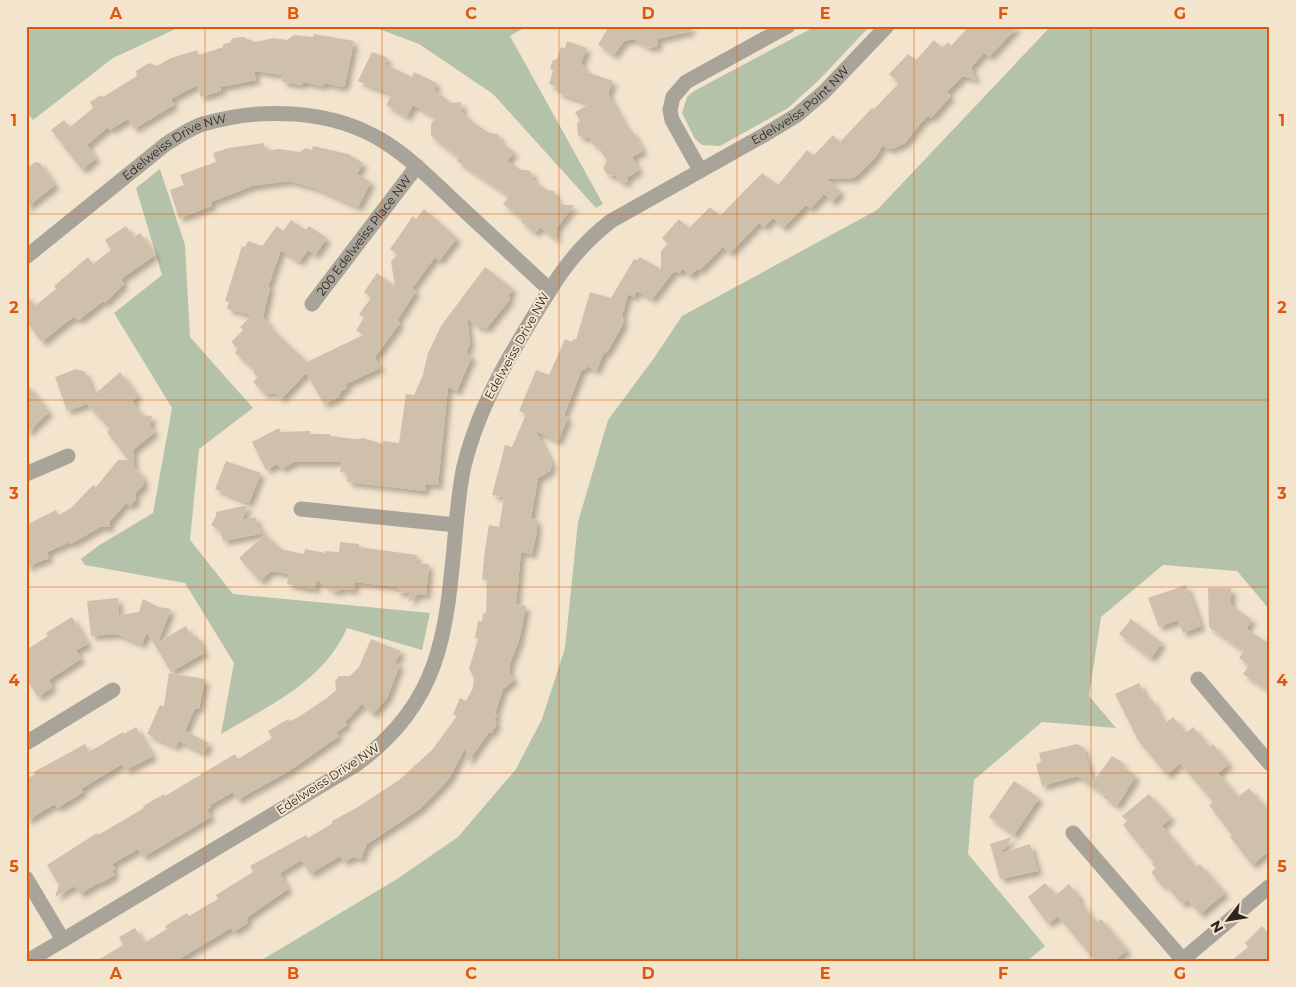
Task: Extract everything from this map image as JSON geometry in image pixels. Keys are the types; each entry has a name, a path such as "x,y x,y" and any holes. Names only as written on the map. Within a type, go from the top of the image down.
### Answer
{"street":[{"path":"700,170 672,120 670,110 673,97 686,82 788,26"},
{"name":"Edelweiss Point NW","path":"550,290 565,265 589,238 611,221 796,115 824,92 887,26"},
{"name":"Edelweiss Drive NW","path":"26,257 166,144 202,125 275,113 305,115 339,122 383,141 417,166 550,290 512,351 483,408 464,467 448,606 436,660 425,689 410,713 382,745 357,764 28,961"},
{"name":"200 Edelweiss Place NW","path":"312,304 417,166"},
{"path":"26,474 68,456"},
{"path":"301,509 456,525"},
{"path":"1198,679 1270,764"},
{"path":"26,742 113,690"},
{"path":"1073,833 1182,960 1270,886"},
{"path":"26,878 63,940"}],"green space":[{"path":"26,26 182,26 113,58 33,120 26,112"},
{"path":"371,26 527,26 510,36 603,204 596,208 493,94 419,44"},
{"path":"816,26 870,26 818,81 788,108 720,146 702,145 695,139 682,113 687,97 694,91"},
{"path":"1051,26 1270,26 1270,610 1237,571 1163,565 1101,617 1089,696 1116,728 1042,722 974,780 968,854 1045,946 1027,961 260,961 397,879 458,837 516,769 542,719 565,648 578,522 608,420 654,358 682,316 877,210"},
{"path":"160,169 185,245 190,337 253,408 199,449 190,540 233,594 430,613 422,650 347,628 337,647 310,678 276,702 221,734 234,663 185,583 85,565 81,559 98,546 153,513 172,408 114,313 162,275 136,188"}],"building":[{"path":"609,26 690,26 691,31 657,39 658,46 649,48 634,39 624,41 614,55 598,45"},
{"path":"969,26 1018,26 989,57 984,53 971,67 976,80 963,76 947,92 951,96 931,118 928,116 920,124 905,143 887,149 883,145 874,159 854,178 827,179 841,192 832,202 824,194 810,209 806,205 783,228 773,218 764,227 759,223 730,253 723,247 700,270 698,268 690,276 683,269 679,273 675,270 652,299 637,291 634,297 628,294 621,328 607,352 604,353 596,371 587,366 584,370 582,369 564,415 568,418 558,441 536,431 552,464 550,471 538,478 531,518 537,520 532,554 521,552 516,604 526,606 519,641 510,663 509,672 514,680 503,689 495,714 497,715 494,720 497,722 492,733 489,732 468,762 465,748 449,779 420,809 367,844 361,859 353,857 344,862 340,856 310,874 301,860 280,873 288,889 249,916 246,920 248,923 233,932 231,928 176,961 96,961 123,945 119,937 135,928 144,943 167,929 165,926 187,913 189,916 218,899 216,895 253,872 250,866 306,835 308,838 333,823 332,821 358,807 399,780 432,750 457,716 453,714 460,698 466,701 473,688 474,678 469,669 478,639 475,638 478,621 482,621 483,613 486,614 487,580 482,579 485,549 489,525 499,527 504,497 492,495 505,445 512,447 526,414 519,411 536,370 549,375 565,339 572,342 574,338 576,340 590,292 611,298 634,259 637,260 640,257 661,269 661,251 668,244 662,238 679,219 689,228 710,207 720,216 762,173 778,185 807,150 814,155 833,135 840,142 872,108 874,109 899,83 889,74 908,54 916,60 934,40 942,48 948,42 951,46"},
{"path":"314,34 354,41 345,85 342,87 324,83 323,86 303,82 302,85 282,82 283,75 254,71 256,80 220,87 221,91 201,97 197,85 171,99 174,105 134,129 128,119 110,130 108,127 87,145 96,158 82,170 51,130 64,120 70,127 93,108 90,102 101,95 103,97 137,76 136,71 149,63 157,66 171,58 197,50 199,55 223,47 223,44 229,43 233,38 243,37 255,42 274,38 287,40 294,35 313,37"},
{"path":"567,41 587,48 581,63 587,72 613,81 608,94 629,132 632,130 643,151 632,157 639,170 628,177 627,183 618,180 616,176 608,175 603,168 607,161 597,145 594,146 589,137 584,138 578,135 577,123 580,121 575,112 590,104 557,92 559,88 549,84 553,71 550,68 553,60 557,59 561,47 565,48"},
{"path":"372,52 388,58 385,64 412,77 414,72 437,83 434,90 451,103 461,102 462,112 471,121 489,133 498,134 501,142 514,152 507,161 521,170 528,170 532,173 533,180 547,190 554,191 557,200 564,205 574,205 556,229 557,240 540,227 535,233 521,222 523,219 503,204 509,196 457,161 459,158 431,136 431,124 436,117 413,105 407,117 386,105 392,94 358,81"},
{"path":"264,143 265,151 279,149 300,152 306,148 312,150 313,146 348,154 363,163 357,174 371,182 358,207 316,188 289,181 252,186 211,202 212,206 179,218 170,190 184,185 180,175 216,162 213,153 228,148"},
{"path":"35,162 40,163 55,185 26,208 26,169"},
{"path":"424,209 457,238 439,261 435,257 412,288 416,291 397,321 400,323 375,357 380,368 346,384 347,388 341,391 339,397 324,404 306,373 281,399 275,393 265,394 253,382 258,377 253,372 255,370 235,353 238,349 231,342 243,330 240,327 252,315 227,309 229,302 225,301 242,246 245,247 248,241 262,246 277,226 283,231 291,220 306,230 309,226 327,238 315,255 308,250 299,262 281,250 268,287 270,287 263,317 270,324 269,326 307,362 363,335 356,330 364,318 359,314 371,298 364,292 377,273 395,286 391,262 397,254 390,249 413,216 416,219"},
{"path":"126,226 134,237 140,233 155,255 121,279 124,284 105,303 103,301 79,320 73,317 42,342 26,321 26,294 35,306 56,289 54,286 88,257 93,264 111,250 105,240"},
{"path":"485,267 513,289 508,296 510,299 486,329 482,326 480,328 467,318 470,343 466,353 472,356 457,391 448,387 438,485 426,484 425,491 347,482 348,473 340,472 342,462 294,462 281,469 278,464 266,470 252,442 279,428 281,432 310,431 310,434 330,434 330,436 355,439 363,438 383,444 383,441 399,443 406,394 414,395 423,375 428,353 441,326"},
{"path":"76,369 85,372 94,395 120,372 138,396 132,401 141,415 152,416 150,426 155,432 133,450 134,467 143,477 144,485 135,494 136,500 130,506 126,503 110,521 110,527 100,527 71,544 70,542 47,552 49,558 26,567 26,525 56,510 59,515 71,508 93,485 96,487 118,460 128,460 107,432 110,429 87,404 67,411 55,377"},
{"path":"26,383 49,412 26,434"},
{"path":"226,461 261,473 249,503 215,489"},
{"path":"248,505 242,520 256,517 258,526 265,533 223,541 220,531 211,525 216,512"},
{"path":"265,534 280,549 304,554 305,549 325,553 325,551 339,552 340,542 359,544 359,547 417,555 416,563 429,564 426,595 418,594 409,602 410,593 397,592 397,587 355,582 354,590 342,589 335,592 317,580 315,589 301,587 287,584 289,574 271,571 260,581 239,558"},
{"path":"1186,585 1201,626 1183,633 1178,620 1159,627 1148,598"},
{"path":"1208,588 1231,588 1231,605 1252,620 1246,629 1270,644 1270,691 1243,674 1249,665 1239,658 1244,651 1209,627"},
{"path":"118,598 119,615 139,612 143,599 158,607 171,609 158,642 186,626 191,635 198,637 204,653 171,672 147,632 142,644 117,634 91,636 87,601"},
{"path":"72,617 88,644 76,650 81,659 53,677 49,681 53,687 38,697 26,678 26,650 48,636 46,633"},
{"path":"1131,619 1162,643 1151,658 1119,634"},
{"path":"371,639 401,651 395,663 400,665 387,698 373,714 362,704 345,722 347,725 336,732 339,736 289,771 237,800 233,792 210,805 211,807 207,810 211,817 143,857 138,849 112,864 115,869 112,871 115,875 99,884 80,894 75,886 55,897 59,885 47,865 97,833 98,835 144,808 143,806 164,794 165,796 235,754 238,759 272,738 268,731 288,719 290,721 297,718 327,698 336,690 335,681 339,676 350,676 359,667"},
{"path":"169,673 205,679 199,709 195,708 185,731 209,743 204,753 179,741 176,747 147,734 160,705 164,706"},
{"path":"1139,683 1148,701 1152,699 1164,724 1173,717 1186,733 1193,727 1210,747 1213,744 1229,764 1218,773 1238,797 1249,788 1270,812 1270,850 1252,865 1230,837 1232,835 1209,805 1213,802 1180,763 1167,775 1138,740 1115,694"},
{"path":"136,727 153,756 126,770 122,764 81,789 83,792 57,808 55,804 26,821 26,779 35,774 34,772 85,744 89,752 123,732 124,734"},
{"path":"1077,744 1083,747 1093,782 1112,756 1123,763 1122,766 1136,776 1117,806 1078,776 1042,786 1036,764 1041,762 1039,753"},
{"path":"1014,781 1039,798 1014,835 989,817"},
{"path":"1149,794 1171,818 1162,826 1196,867 1200,864 1225,893 1200,914 1188,900 1182,904 1165,884 1162,886 1151,872 1156,868 1152,864 1154,863 1123,825 1127,821 1122,816"},
{"path":"1012,837 1001,853 1030,844 1038,871 1000,879 990,844"},
{"path":"1045,883 1056,895 1069,884 1080,898 1078,900 1097,923 1101,919 1127,950 1114,961 1095,961 1058,916 1048,924 1028,897"},
{"path":"1262,926 1270,936 1270,961 1231,961 1248,947 1245,943"}]}
